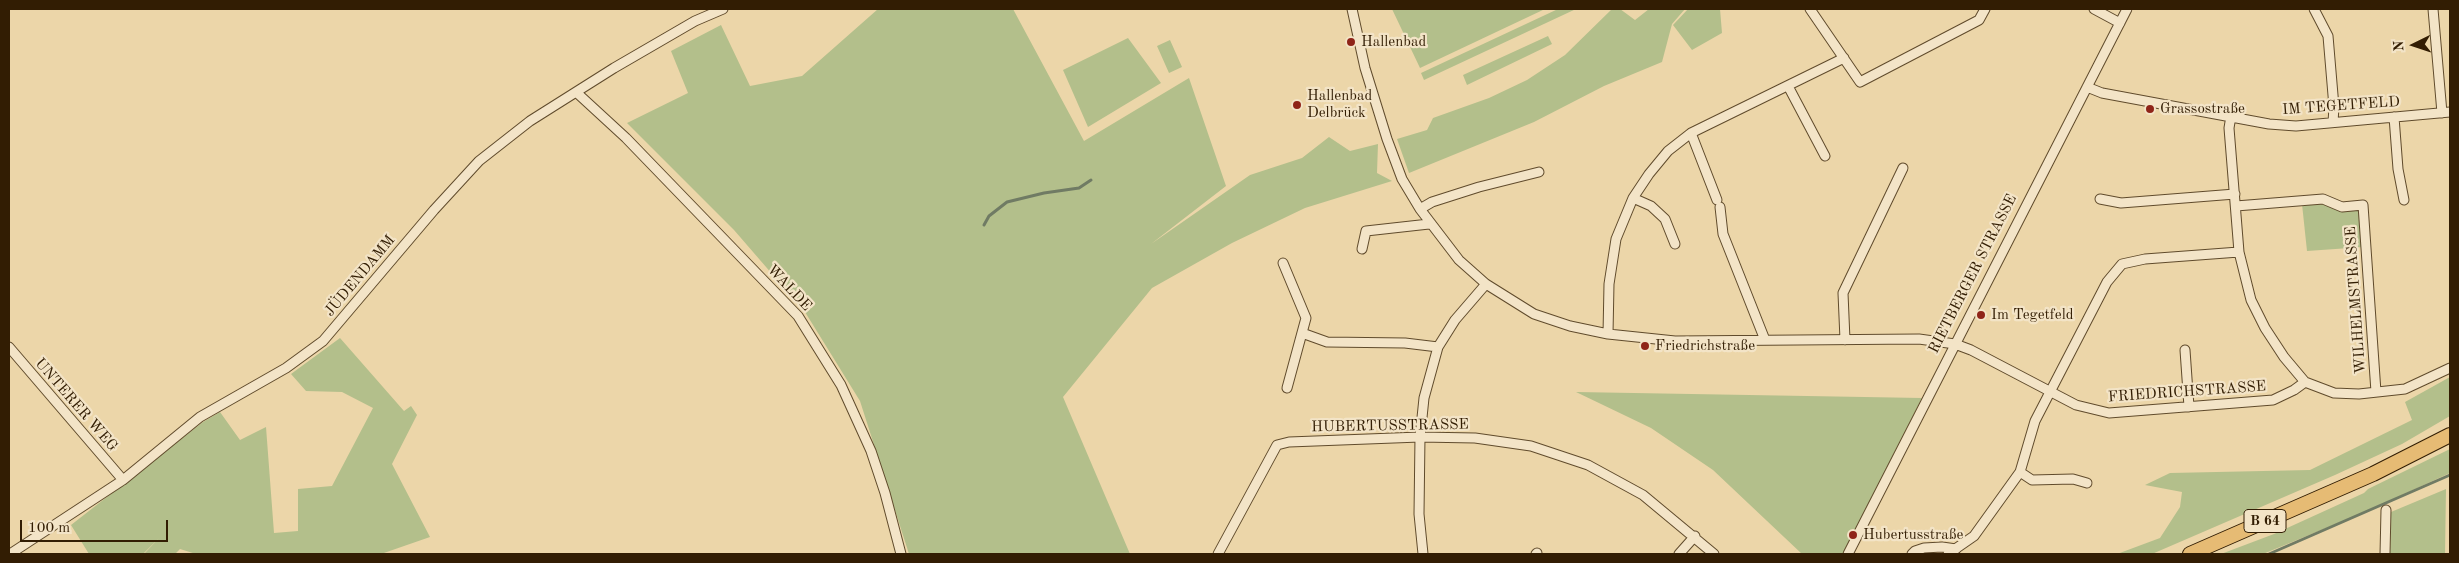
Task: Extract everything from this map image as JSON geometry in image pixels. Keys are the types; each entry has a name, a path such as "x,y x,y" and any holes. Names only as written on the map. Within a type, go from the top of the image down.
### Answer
{"main road":[{"name":"B 64","path":"2190,554 2374,474 2450,435"}],"street":[{"name":"JÜDENDAMM","path":"10,554 123,480 200,417 286,368 323,341 478,161 530,121 695,21 723,9"},
{"name":"FRIEDRICHSTRASSE","path":"1352,9 1365,68 1402,179 1429,224 1459,260 1486,284 1534,314 1570,326 1608,334 1675,341 1920,339 1955,344 1971,350 2076,406 2109,413 2273,400 2294,390 2305,382"},
{"path":"1810,9 1860,82 1979,20 1985,9"},
{"path":"2094,9 2120,23"},
{"name":"RIETBERGER STRASSE","path":"1848,554 2127,9"},
{"path":"2314,9 2328,36 2334,107 2333,122"},
{"path":"2433,9 2446,113"},
{"path":"1608,334 1609,284 1616,239 1633,198 1649,174 1668,151 1691,134 1844,58"},
{"path":"1788,86 1825,156"},
{"name":"IM TEGETFELD","path":"2087,87 2108,95 2268,124 2296,126 2446,113"},
{"name":"WALDE","path":"576,92 626,138 798,316 841,385 867,442 885,493 901,554"},
{"path":"2231,116 2229,128 2239,252 2251,300 2265,328 2284,357 2305,382 2334,393 2376,392 2405,389 2450,368"},
{"path":"2394,117 2398,169 2404,200"},
{"path":"1691,134 1718,203 1723,234 1765,340"},
{"path":"1845,340 1843,293 1903,168"},
{"path":"1420,209 1432,202 1479,187 1539,172"},
{"path":"2100,199 2121,203 2235,194"},
{"path":"1633,198 1651,206 1665,220 1675,244"},
{"name":"WILHELMSTRASSE","path":"2236,206 2324,199 2342,207 2363,206 2376,392"},
{"path":"1362,249 1366,231 1429,224"},
{"path":"1912,554 1924,548 1942,547 1952,552 1974,536 2020,472 2035,421 2107,282 2122,264 2145,259 2239,252"},
{"path":"1283,263 1306,318 1287,388"},
{"path":"1423,554 1418,514 1420,437 1424,398 1438,347 1456,320 1486,284"},
{"path":"1302,332 1327,342 1405,343 1438,347"},
{"name":"UNTERER WEG","path":"9,347 123,480"},
{"path":"2185,350 2189,407"},
{"name":"HUBERTUSSTRASSE","path":"1218,554 1277,445 1289,442 1420,437 1475,438 1531,446 1588,465 1644,495 1695,536 1714,554"},
{"path":"2020,472 2032,480 2073,479 2087,483"},
{"path":"2385,554 2386,510"},
{"path":"1678,554 1695,536"}],"green space":[{"path":"878,9 1013,9 1084,141 1189,78 1226,186 1151,244 1250,175 1302,158 1329,137 1350,151 1378,144 1377,173 1392,181 1305,208 1232,243 1152,288 1063,397 1130,554 909,554 860,401 805,312 734,230 627,123 688,93 671,51 721,25 750,86 802,76"},
{"path":"1392,9 1545,9 1420,68"},
{"path":"1558,9 1576,9 1424,80 1421,73"},
{"path":"1612,9 1620,9 1635,20 1649,9 1685,9 1672,24 1662,62 1604,86 1534,122 1409,173 1397,139 1427,130 1433,118 1489,98 1527,80 1565,55"},
{"path":"1688,9 1720,9 1722,33 1692,50 1673,25"},
{"path":"1548,36 1552,44 1467,85 1463,75"},
{"path":"1128,38 1161,83 1088,127 1063,70"},
{"path":"1170,40 1182,67 1169,73 1157,46"},
{"path":"2325,202 2343,210 2361,210 2364,247 2307,251 2302,204"},
{"path":"340,338 404,411 411,406 417,415 392,464 430,537 381,554 196,554 180,549 175,554 144,554 159,538 143,554 89,554 71,525 203,422 220,412 240,440 266,427 274,533 298,531 298,489 332,486 373,408 342,392 306,391 291,374"},
{"path":"2450,377 2450,416 2402,444 2152,554 2117,554 2160,538 2180,507 2182,492 2145,485 2170,473 2310,470 2412,420 2405,402"},
{"path":"1576,392 1922,398 1843,554 1802,554 1713,470 1651,428"},
{"path":"2450,449 2450,473 2365,512 2263,554 2221,554 2274,534 2364,493 2368,489"},
{"path":"2446,489 2445,554 2390,554 2391,512"}],"waterway":[{"path":"984,225 989,216 1007,202 1044,193 1079,188 1091,180"},
{"path":"2269,554 2450,475"}],"place":[{"name":"Hallenbad","path":"1351,42"},
{"name":"Hallenbad Delbrück","path":"1297,105"},
{"name":"Grassostraße","path":"2150,109"},
{"name":"Im Tegetfeld","path":"1981,315"},
{"name":"Friedrichstraße","path":"1645,346"},
{"name":"Hubertusstraße","path":"1853,535"}]}
